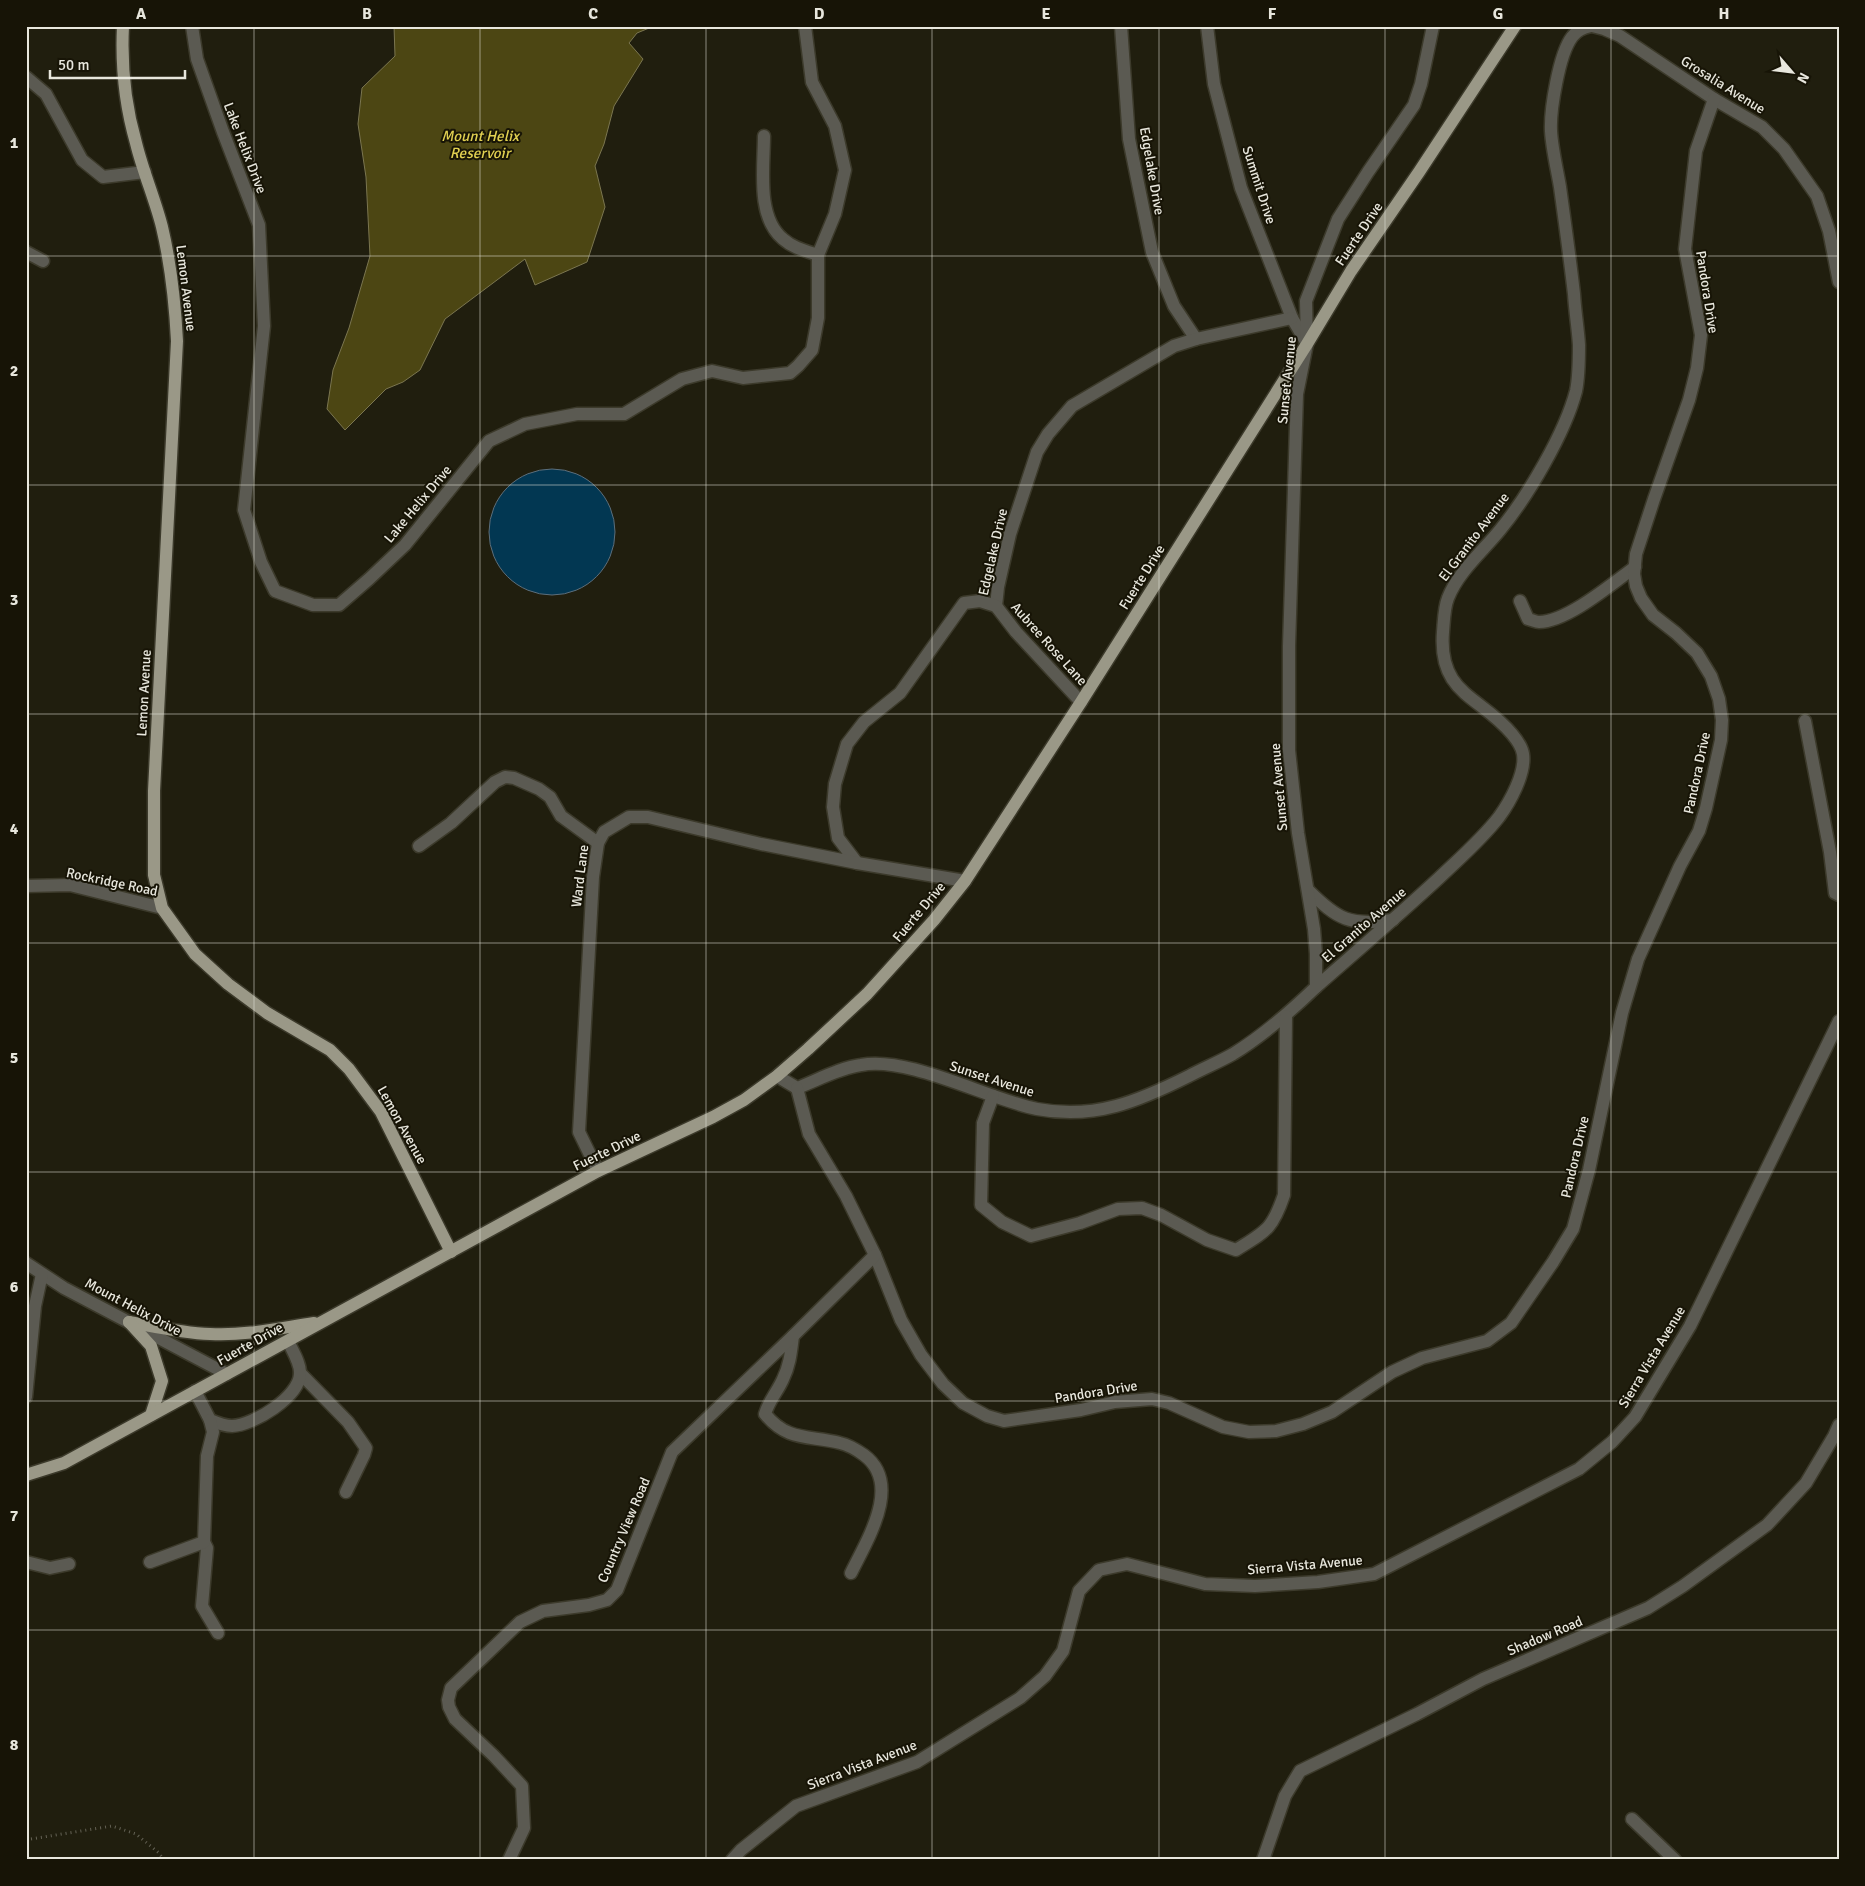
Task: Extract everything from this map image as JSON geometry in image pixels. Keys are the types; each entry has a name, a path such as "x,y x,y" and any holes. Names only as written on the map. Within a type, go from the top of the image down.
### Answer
{"main road":[{"name":"Lemon Avenue","path":"123,26 125,87 136,144 162,227 170,264 175,302 177,341 154,791 154,875 162,908 196,954 228,984 267,1013 330,1050 349,1069 381,1112 451,1252"},
{"name":"Fuerte Drive","path":"26,1475 64,1463 598,1171 713,1117 744,1100 776,1076 867,994 934,920 965,880 1081,702 1351,271 1515,26"},
{"path":"129,1322 169,1330 210,1334 247,1333 324,1321"},
{"path":"129,1322 151,1346 162,1381 151,1415"}],"street":[{"name":"Lake Helix Drive","path":"192,26 197,59 222,132 259,226 264,326 244,510 262,562 275,591 313,605 339,604 369,579 405,545 489,442 518,427 577,414 624,414 682,379 712,371 743,378 790,373 812,350 818,318 818,255 836,214 845,170 835,126 812,82 805,26"},
{"name":"Edgelake Drive","path":"1121,26 1129,139 1152,252 1174,306 1196,340"},
{"name":"Summit Drive","path":"1207,26 1214,84 1241,188 1292,318 1307,344"},
{"name":"Sunset Avenue","path":"797,1088 861,1064 888,1064 922,1072 1016,1104 1039,1109 1062,1112 1096,1110 1123,1105 1161,1091 1233,1054 1286,1016 1316,987 1314,929 1298,833 1289,750 1289,646 1297,394 1307,344 1306,301 1338,219 1414,105 1432,26"},
{"name":"Grosalia Avenue","path":"1568,240 1551,131 1553,105 1558,73 1568,43 1572,36 1581,28 1592,26 1620,36 1714,99 1762,127 1784,149 1817,196 1829,231 1839,282"},
{"path":"26,78 46,94 82,160 102,177 145,172"},
{"name":"Pandora Drive","path":"797,1088 808,1134 846,1196 875,1255 901,1320 921,1355 943,1384 963,1403 987,1416 1004,1421 1081,1410 1115,1402 1152,1399 1169,1403 1223,1427 1249,1432 1276,1431 1303,1424 1332,1412 1392,1372 1422,1358 1487,1340 1511,1323 1573,1230 1589,1170 1622,1013 1638,959 1680,866 1699,831 1721,740 1720,699 1711,676 1697,653 1653,615 1636,586 1634,574 1636,554 1689,400 1697,368 1701,335 1685,249 1696,151 1714,99"},
{"path":"764,136 764,198 770,223 776,233 784,240 799,249 818,255"},
{"name":"El Granito Avenue","path":"1316,987 1479,841 1509,802 1516,788 1522,769 1523,754 1518,741 1505,725 1457,687 1444,656 1444,617 1452,589 1501,530 1518,505 1547,459 1571,406 1579,374 1579,343 1568,240"},
{"path":"26,252 42,261"},
{"name":"Edgelake Drive","path":"858,864 838,838 833,807 835,784 847,744 864,722 900,693 964,603 980,601 996,606 998,587 1010,534 1037,452 1048,434 1072,406 1174,346 1292,318"},
{"path":"1520,600 1528,619 1538,622 1554,620 1580,607 1635,567"},
{"name":"Aubree Rose Lane","path":"996,606 1016,632 1081,702"},
{"path":"1805,721 1830,852 1835,892 1839,896"},
{"path":"419,846 451,823 495,782 506,777 514,778 539,789 550,797 561,816 598,843"},
{"name":"Ward Lane","path":"598,1171 579,1132 592,877 598,843 604,832 628,817 648,817 761,844 858,864 965,880"},
{"name":"Rockridge Road","path":"26,886 70,885 162,908"},
{"path":"1308,890 1326,908 1349,920 1370,922 1393,920"},
{"path":"993,1096 983,1123 981,1205 1002,1222 1031,1236 1080,1223 1118,1208 1142,1208 1162,1215 1207,1240 1236,1250 1267,1230 1277,1216 1284,1195 1286,1016"},
{"name":"Sierra Vista Avenue","path":"732,1860 741,1850 796,1806 916,1762 1020,1698 1045,1676 1063,1652 1079,1590 1099,1570 1127,1564 1205,1584 1255,1586 1318,1582 1374,1574 1579,1468 1612,1442 1635,1417 1690,1326 1839,1021"},
{"path":"776,1076 797,1088"},
{"name":"Country View Road","path":"509,1860 524,1828 522,1786 455,1719 448,1700 451,1688 520,1622 543,1611 589,1605 607,1600 618,1590 672,1452 794,1336 875,1255"},
{"name":"Mount Helix Drive","path":"26,1263 64,1288 227,1374"},
{"path":"26,1397 35,1306 42,1274"},
{"path":"794,1336 789,1364 783,1380 769,1401 765,1414 773,1424 790,1434 842,1443 858,1450 871,1460 880,1475 882,1490 877,1518 851,1573"},
{"path":"288,1340 300,1373 348,1422 366,1448 346,1492"},
{"path":"210,1420 233,1426 252,1420 279,1405 296,1385 300,1373"},
{"path":"195,1391 210,1420 213,1432 208,1456 204,1542 207,1548 202,1606 218,1633"},
{"name":"Shadow Road","path":"1263,1860 1285,1796 1300,1771 1417,1714 1483,1679 1648,1608 1683,1586 1767,1525 1806,1483 1839,1425"},
{"path":"150,1562 204,1542"},
{"path":"26,1562 50,1568 69,1564"},
{"path":"1632,1819 1675,1860"}],"path":[{"path":"31,1840 112,1826 136,1834 159,1853 164,1860"}],"water":[{"name":"Mount Helix Reservoir","path":"394,26 654,26 637,33 629,43 643,59 614,106 604,144 595,166 605,207 587,262 535,285 525,259 445,319 420,370 403,382 386,389 345,430 327,409 333,370 349,328 370,256 366,177 358,124 362,88 395,56"}],"building":[{"path":"552,469 576,474 596,488 610,508 615,532 610,556 596,576 576,590 552,595 528,590 508,576 494,556 489,532 494,508 508,488 528,474"}]}
